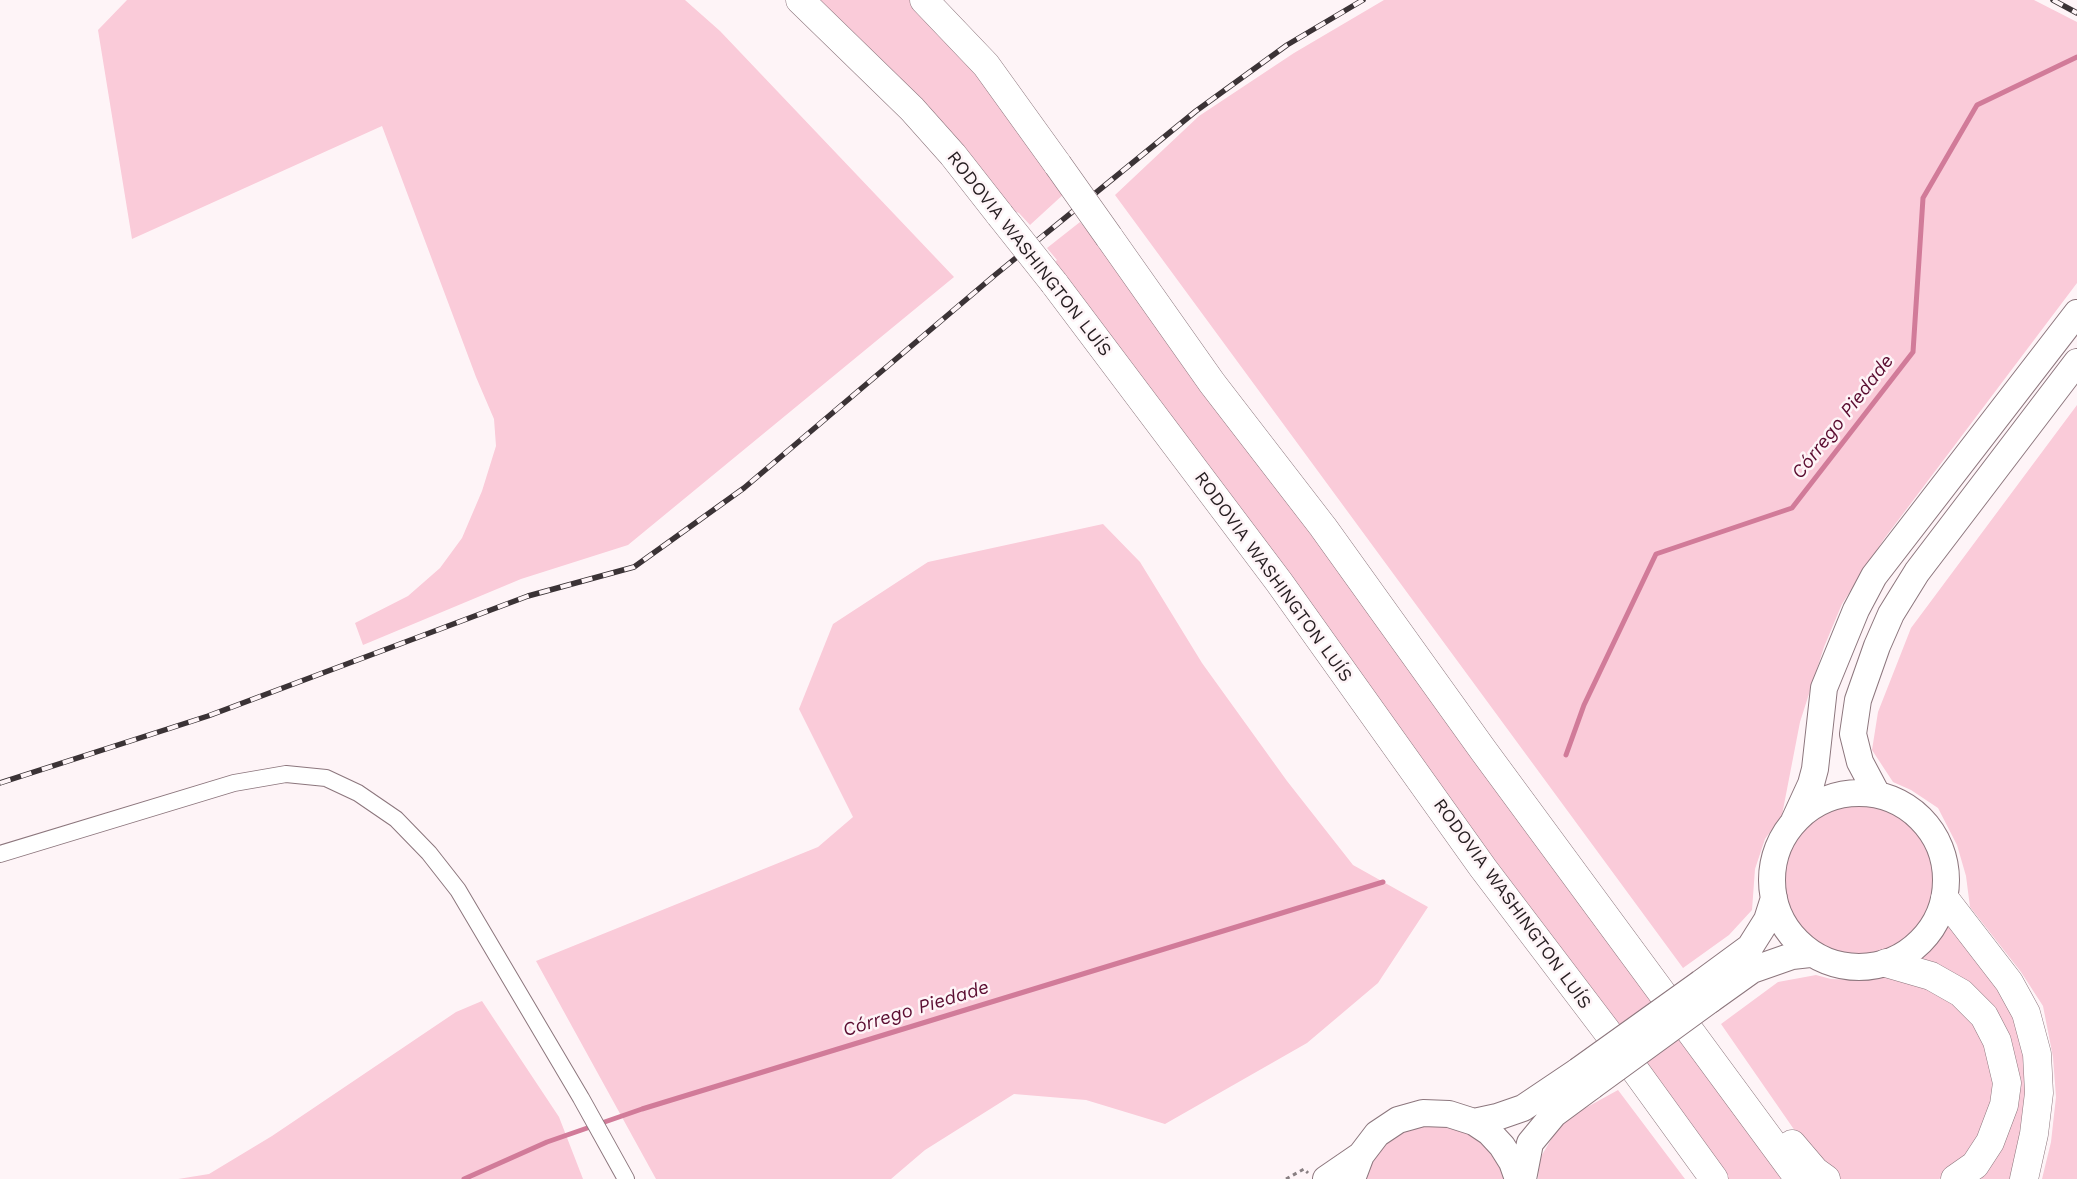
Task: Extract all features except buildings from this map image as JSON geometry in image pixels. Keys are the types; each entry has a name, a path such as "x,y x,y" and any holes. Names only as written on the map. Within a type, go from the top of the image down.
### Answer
{"highway":[{"name":"RODOVIA WASHINGTON LUÍS","path":"800,0 912,109 954,155 1054,282 1279,582 1483,868 1606,1030 1714,1179"},
{"path":"924,0 986,65 1212,383 1322,527 1799,1179"},
{"path":"1945,899 2009,982 2026,1013 2037,1054 2039,1093 2034,1134 2024,1179"},
{"path":"1886,963 1931,976 1962,993 1984,1016 1998,1041 2007,1083 2004,1105 1990,1142 1975,1165 1955,1179"},
{"path":"1658,987 1815,1171 1826,1179"},
{"path":"1606,1030 1700,1179"}],"main road":[{"path":"1794,821 1818,802 1847,793 1877,794 1903,804 1925,822 1940,845 1946,872 1945,899 1933,927 1913,949 1886,963 1856,967 1827,961 1810,954 1784,924 1774,898 1772,870 1779,844 1794,821 1811,784 1815,770 1824,688 1856,610 1874,576 2077,313"},
{"path":"1877,794 1860,762 1853,734 1858,700 1877,646 1891,614 1917,572 2077,362"},
{"path":"1474,1122 1497,1117 1523,1108 1585,1078 1705,991 1750,947 1768,920 1774,898"},
{"path":"1705,991 1752,970 1792,956 1810,954"},
{"path":"1523,1179 1530,1143 1585,1078"},
{"path":"1326,1179 1361,1154 1377,1134 1398,1120 1423,1113 1449,1114 1474,1122 1490,1132 1512,1162 1518,1179"},
{"path":"1352,1179 1361,1154"}],"street":[{"path":"0,854 234,782 286,774 326,778 358,792 396,819 429,853 458,890 581,1098 626,1179"}],"path":[{"path":"1286,1179 1304,1169 1313,1179"}],"shaded area":[{"path":"127,0 685,0 720,31 954,277 628,545 521,579 363,645 355,623 408,596 440,568 462,538 482,491 496,446 494,419 476,377 382,126 132,239 98,30"},
{"path":"816,0 911,0 982,76 1066,192 1030,225 1019,213 1012,210"},
{"path":"1384,0 2034,0 2077,22 2077,283 1884,539 1842,604 1824,647 1800,722 1782,815 1765,839 1755,869 1752,910 1729,935 1683,968 1115,195 1199,116 1294,53"},
{"path":"1080,222 1788,1179 1727,1179 1054,263 1057,260 1047,248"},
{"path":"2077,405 2077,1179 2042,1179 2051,1142 2056,1097 2053,1057 2043,1006 2021,972 1970,907 1966,876 1957,845 1938,808 1911,790 1893,782 1872,750 1878,712 1911,628"},
{"path":"1103,524 1140,562 1202,663 1287,781 1353,865 1428,907 1378,983 1307,1043 1165,1124 1086,1100 1014,1094 925,1150 891,1179 656,1179 536,961 818,847 853,817 799,709 833,624 928,562"},
{"path":"1860,800 1890,806 1916,823 1933,849 1939,879 1933,909 1916,935 1890,952 1860,958 1830,952 1804,935 1787,909 1781,879 1787,849 1804,823 1830,806"},
{"path":"1950,915 2005,984 2031,1055 2018,1179 1965,1179 2008,1061 1919,959 1941,936"},
{"path":"1816,975 1831,979 1859,980 1888,977 1927,984 1977,1021 1998,1084 1984,1137 1954,1171 1939,1179 1831,1179 1820,1167 1721,1024 1778,982"},
{"path":"482,1001 559,1117 583,1179 178,1179 209,1174 272,1136 456,1012"},
{"path":"1618,1090 1685,1179 1538,1179 1539,1160 1562,1121"},
{"path":"1415,1122 1455,1123 1489,1143 1510,1179 1359,1179 1380,1142"}],"waterway":[{"name":"Córrego Piedade","path":"1566,755 1584,705 1656,554 1792,508 1913,352 1923,198 1977,105 2077,57"},
{"name":"Córrego Piedade","path":"464,1179 547,1142 642,1109 1383,882"}],"railway":[{"path":"0,783 208,716 528,596 634,567 744,488 995,275 1196,111 1287,45 1363,0"},
{"path":"2053,0 2077,13"}]}
